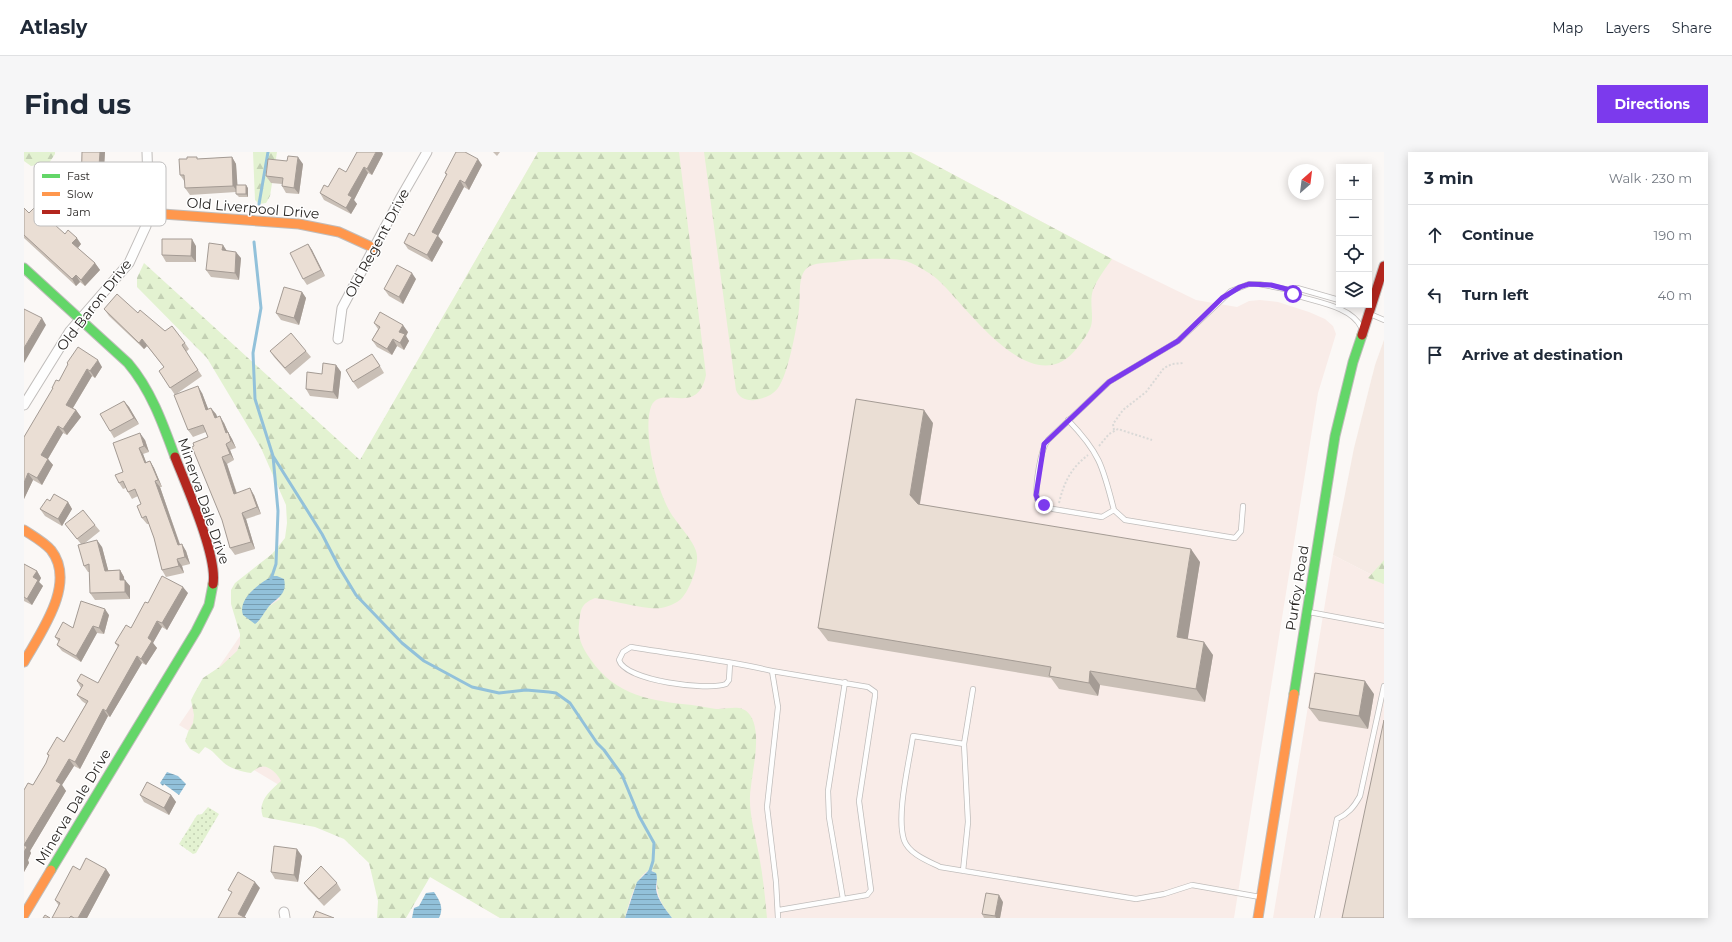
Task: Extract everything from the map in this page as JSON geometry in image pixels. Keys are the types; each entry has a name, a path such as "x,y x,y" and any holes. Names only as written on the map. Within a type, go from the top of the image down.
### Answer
{"street":[{"name":"Old Baron Drive","path":"146,152 146,162"},
{"name":"Old Regent Drive","path":"338,339 342,308 427,152"},
{"name":"Old Liverpool Drive","path":"166,214 299,224 339,232 374,248"},
{"name":"Old Baron Drive","path":"24,405 70,331 130,263 146,226"},
{"name":"Purfoy Road","path":"1372,296 1384,266"},
{"name":"Minerva Dale Drive","path":"24,268 115,350 142,380 163,424 209,549 215,574 208,605 196,630 24,915"},
{"name":"Purfoy Road","path":"1258,918 1337,429 1343,400 1369,308"},
{"path":"24,530 41,540 52,551 60,567 61,587 54,606 24,662"}],"lane":[{"path":"1114,510 1102,517 1052,509 1037,499 1036,491 1044,444 1068,420 1109,382 1182,337 1231,292 1249,284 1259,284 1290,290 1297,288 1336,299"},
{"path":"1290,290 1295,295 1346,312 1357,321 1362,331"},
{"path":"1368,313 1384,320"},
{"path":"1068,420 1091,446 1098,458 1105,472 1114,510 1126,520 1234,538 1240,531 1243,506"},
{"path":"1307,612 1384,626"},
{"path":"730,663 729,680 726,684 704,686 683,685 651,678 624,668 619,660 623,652 631,647 730,663 772,671 844,682 868,687 874,692 875,696 859,802 871,890 867,895 779,910"},
{"path":"772,671 778,707 767,807 779,910 778,918"},
{"path":"843,899 829,817 828,791 844,682"},
{"path":"1317,918 1337,819 1346,815 1355,806 1360,796 1384,686"},
{"path":"963,871 968,822 964,744 973,689"},
{"path":"964,744 913,736 902,813 904,840 917,856 940,867 1136,899 1164,894 1192,884 1261,897"}],"path":[{"path":"1114,430 1113,424 1118,414 1146,392 1160,371 1172,364 1184,364"},
{"path":"1098,447 1114,430 1123,429 1152,440"},
{"path":"1059,503 1063,487 1070,471 1089,454"}],"shaded area":[{"path":"538,152 911,152 1112,259 1196,300 1237,307 1249,301 1260,300 1278,302 1309,312 1325,319 1333,326 1336,334 1318,393 1234,918 500,918 179,725 360,461"},
{"path":"1384,340 1384,581 1333,555 1354,448 1375,365"},
{"path":"1333,555 1384,581 1384,918 1273,918"}],"green space":[{"path":"24,152 55,152 50,162 34,162 34,166 31,166 24,161"},
{"path":"253,152 277,152 270,196 266,203 259,204 255,200"},
{"path":"538,152 679,152 706,375 701,388 694,395 686,398 660,398 654,402 650,410 649,433 652,461 664,500 672,515 690,539 696,551 697,561 695,572 691,584 682,598 678,602 666,607 646,608 595,598 590,600 584,605 581,611 579,634 583,647 591,660 612,682 623,689 663,701 716,709 743,709 750,715 754,722 756,731 756,750 750,803 762,871 767,918 672,918 660,899 657,889 657,877 652,870 642,876 638,882 625,918 500,918 430,877 406,918 377,918 378,901 369,863 344,839 315,827 263,817 263,801 281,781 278,775 269,768 263,766 251,773 239,771 228,766 205,747 199,754 190,749 185,741 193,723 194,715 191,700 203,678 221,666 237,651 240,644 240,634 231,604 231,590 235,583 272,554 285,538 287,523 286,505 261,448 207,358 137,287 137,278 144,263 360,460","holes":["266,580 280,599 268,607 257,623 251,592"]},
{"path":"704,152 911,152 1112,259 1093,290 1091,299 1092,322 1090,328 1078,347 1060,362 1041,365 1022,359 1003,346 984,329 937,279 918,266 906,261 890,259 852,260 817,264 807,268 802,277 794,338 789,362 782,382 776,391 768,396 755,400 743,398 736,390"},
{"path":"1384,560 1384,584 1368,578"},
{"path":"208,807 219,814 196,853 193,854 179,844 197,815 202,814"}],"water":[{"path":"273,576 284,579 284,589 280,596 270,605 255,624 243,615 243,603 251,592 262,582"},
{"path":"167,772 178,776 186,784 179,795 164,784 163,786 160,783"},
{"path":"649,870 656,873 656,889 658,897 672,918 625,918 637,882"},
{"path":"434,892 441,905 439,918 412,918 414,908 419,906 426,893"}],"building":[{"path":"82,152 100,152 99,162 82,162"},
{"path":"357,152 376,152 367,169 364,167 348,195 352,197 346,208 320,193 324,185 328,187 339,168 346,172"},
{"path":"456,152 465,152 478,159 465,183 460,180 432,232 438,235 427,255 404,243 409,233 414,236 447,174 445,173"},
{"path":"288,156 298,157 294,188 282,186 283,178 266,176 268,159 287,161"},
{"path":"187,157 197,157 197,159 232,157 233,186 185,188 184,175 180,175 179,159 187,159"},
{"path":"236,185 246,185 246,194 236,194"},
{"path":"24,208 29,213 34,208 34,226 56,226 65,234 68,230 77,238 72,243 95,263 81,280 76,275 72,279 24,235"},
{"path":"162,239 192,239 191,256 162,255"},
{"path":"209,243 223,245 222,250 236,252 235,273 206,270"},
{"path":"308,244 321,270 303,279 290,253"},
{"path":"397,265 412,273 399,297 384,289"},
{"path":"284,287 302,292 294,318 276,313"},
{"path":"117,294 138,313 140,310 165,331 172,326 185,343 182,345 198,370 170,388 159,371 164,367 142,339 139,343 104,309"},
{"path":"24,309 42,318 24,348"},
{"path":"380,312 403,325 399,332 405,334 400,343 393,339 387,349 372,340 380,327 374,323"},
{"path":"291,333 306,351 285,368 270,351"},
{"path":"78,347 98,360 90,371 87,369 66,405 76,410 63,429 58,426 41,455 48,459 37,478 28,473 24,483 24,437 53,388 56,380 59,381 68,364 67,363"},
{"path":"372,354 380,366 353,382 346,370"},
{"path":"323,363 336,365 333,392 306,389 307,372 322,374"},
{"path":"198,386 206,410 211,408 215,418 220,416 226,433 228,432 231,441 226,444 230,454 222,457 234,494 250,488 257,507 242,513 251,542 230,548 222,520 192,447 194,446 193,443 208,437 203,425 188,430 174,395"},
{"path":"856,399 924,410 910,495 918,504 1191,549 1177,637 1204,642 1196,689 1090,671 1089,683 1049,676 1051,667 818,628"},
{"path":"124,401 134,418 110,431 100,414"},
{"path":"140,433 144,446 139,448 145,463 150,461 158,480 155,481 178,545 182,544 185,557 177,559 179,566 162,570 154,538 146,516 142,518 137,506 141,504 135,489 128,492 123,481 119,483 115,475 123,472 113,443"},
{"path":"54,494 68,502 58,519 40,509 47,499 50,501"},
{"path":"83,510 95,525 77,539 65,524"},
{"path":"97,540 105,571 120,570 120,580 125,580 125,592 90,593 89,564 84,566 78,545"},
{"path":"24,564 37,571 33,577 38,580 27,599 24,597"},
{"path":"162,576 183,587 162,623 157,621 148,638 152,641 141,659 137,656 106,711 103,709 75,762 69,759 56,781 61,784 24,845 24,790 28,783 33,785 46,763 49,755 47,754 57,737 64,742 88,701 77,695 83,685 77,681 81,674 98,683 119,645 115,643 126,625 131,628 145,602 148,603"},
{"path":"81,601 105,609 99,628 93,626 76,656 57,645 60,639 55,637 63,622 73,628"},
{"path":"1315,673 1365,681 1359,716 1309,708"},
{"path":"1384,720 1384,918 1342,918"},
{"path":"147,782 171,795 164,808 140,795"},
{"path":"24,845 27,847 24,852"},
{"path":"274,846 297,849 294,875 271,872"},
{"path":"86,858 106,869 78,918 71,916 69,918 52,918 60,903 55,900 73,866 80,870"},
{"path":"321,866 337,883 319,899 304,883"},
{"path":"238,872 255,882 238,914 246,918 218,918 232,892 228,890"},
{"path":"986,893 999,895 995,916 982,914"},
{"path":"316,911 334,918 313,918"},
{"path":"45,915 50,918 43,918"}],"waterway":[{"path":"259,204 268,152"},
{"path":"254,242 261,308 253,353 255,399 273,456 278,511 276,564 271,579"},
{"path":"273,456 322,534 339,567 356,595 402,643 424,661 472,687 499,693 526,690 556,693 570,703 597,743 604,750 622,775 639,816 654,843 653,861 649,874"}],"traffic: fast":[{"path":"24,268 128,363 136,373 150,396 175,457"},
{"path":"1294,694 1335,436 1353,362 1362,335"},
{"path":"51,870 196,631 209,605 213,584"}],"traffic: slow":[{"path":"166,214 299,224 339,232 374,248"},
{"path":"24,530 51,550 58,563 60,577 54,607 24,662"},
{"path":"1258,918 1294,694"},
{"path":"24,915 51,870"}],"traffic: jam":[{"path":"1362,335 1384,266"},
{"path":"175,457 206,539 211,557 213,584"}],"route":[{"path":"1044,505 1039,503 1036,491 1044,444 1109,382 1125,371 1178,341 1222,298 1240,287 1249,284 1271,285 1290,290 1293,294"}]}
